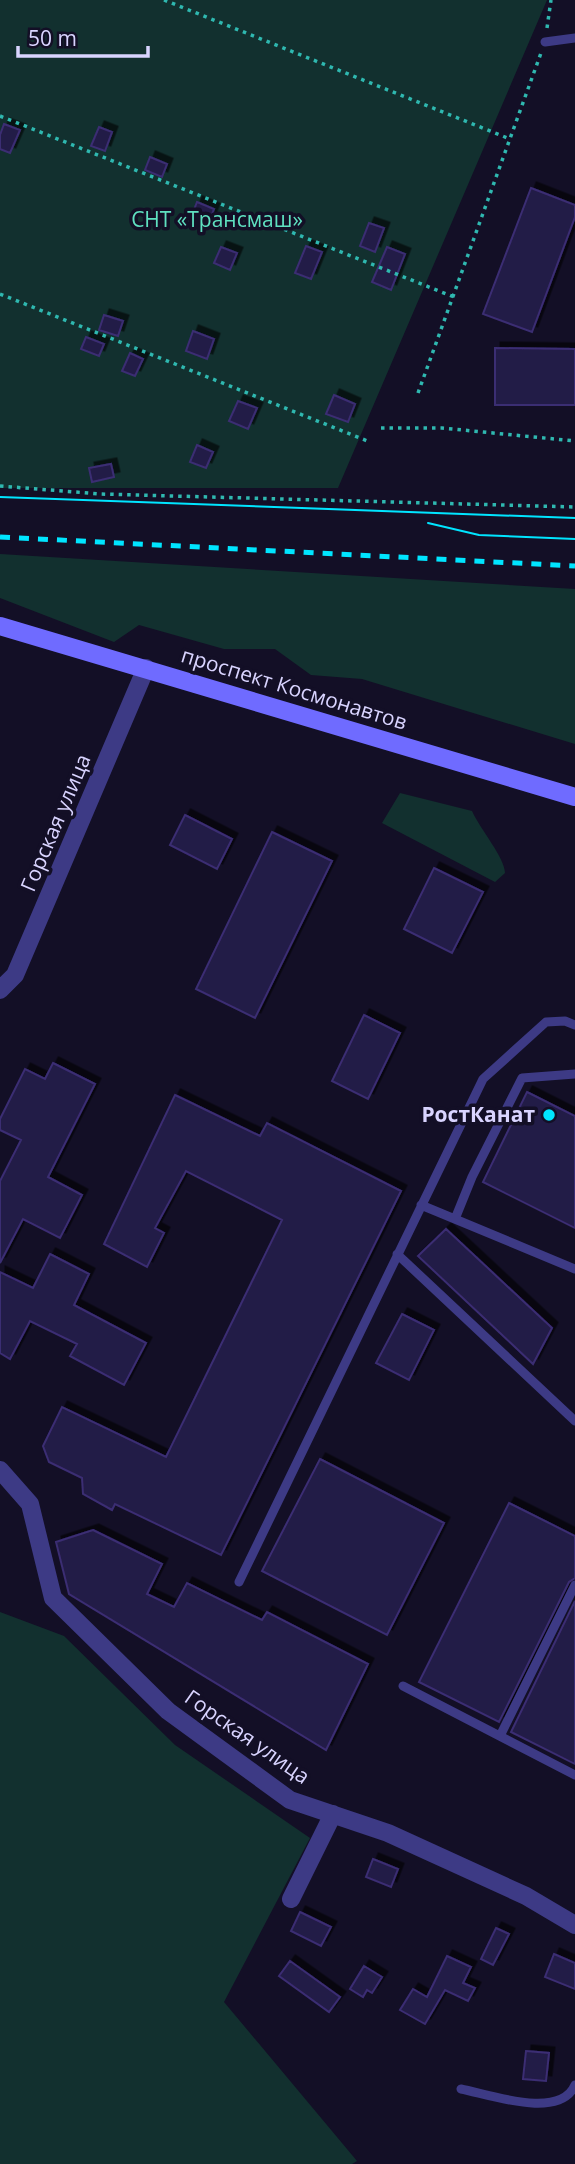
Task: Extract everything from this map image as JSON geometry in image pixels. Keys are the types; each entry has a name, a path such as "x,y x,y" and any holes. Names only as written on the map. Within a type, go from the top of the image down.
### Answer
{"main road":[{"name":"проспект Космонавтов","path":"0,626 575,797"}],"street":[{"name":"Горская улица","path":"0,990 15,975 146,668"},
{"name":"Горская улица","path":"0,1470 30,1504 53,1598 168,1711 290,1800 388,1833 488,1879 575,1925"},
{"path":"291,1899 333,1814"}],"lane":[{"path":"545,42 575,38"},
{"path":"239,1583 483,1079 546,1022 565,1021 575,1025"},
{"path":"455,1219 472,1177 522,1078 575,1074"},
{"path":"421,1205 575,1269"},
{"path":"397,1254 575,1421"},
{"path":"500,1736 575,1585"},
{"path":"403,1686 575,1775"},
{"path":"461,2089 549,2105 564,2101 575,2085"}],"path":[{"path":"164,0 510,139"},
{"path":"418,393 545,42 551,0"},
{"path":"0,116 454,297"},
{"path":"0,294 370,442"},
{"path":"381,428 442,428 575,441"},
{"path":"0,486 100,494 575,507"}],"green space":[{"name":"СНТ «Трансмаш»","path":"0,0 547,0 338,488 0,488"},
{"path":"0,554 575,589 575,744 362,679 311,675 275,649 224,649 139,625 114,642 0,598"},
{"path":"400,793 472,811 501,860 505,873 495,882 382,823"},
{"path":"0,1612 64,1636 175,1745 310,1838 224,2002 357,2161 352,2164 0,2164"}],"building":[{"path":"4,124 20,130 10,153 0,149 0,135"},
{"path":"99,127 112,132 105,151 91,146"},
{"path":"150,157 167,164 162,177 145,170"},
{"path":"531,188 575,205 575,217 532,332 483,314"},
{"path":"197,202 214,209 209,222 192,215"},
{"path":"369,223 384,228 375,252 360,246"},
{"path":"306,246 322,252 311,279 295,273"},
{"path":"221,247 237,253 230,270 214,263"},
{"path":"387,247 405,254 391,290 372,282"},
{"path":"104,315 123,321 118,336 99,330"},
{"path":"193,331 214,339 207,359 186,351"},
{"path":"86,337 104,344 99,356 81,349"},
{"path":"495,348 575,349 575,405 495,405"},
{"path":"130,353 143,359 135,376 122,371"},
{"path":"334,395 355,404 348,422 326,414"},
{"path":"238,401 257,408 248,429 229,421"},
{"path":"197,445 213,452 206,468 190,462"},
{"path":"111,464 114,477 92,482 89,468"},
{"path":"185,815 232,839 217,869 170,845"},
{"path":"272,832 332,861 255,1018 196,989"},
{"path":"434,868 483,892 452,953 404,929"},
{"path":"364,1015 400,1033 368,1099 332,1081"},
{"path":"53,1063 95,1084 48,1177 82,1195 60,1238 23,1219 0,1263 0,1181 21,1140 0,1130 0,1119 25,1069 45,1079"},
{"path":"527,1092 575,1116 575,1228 483,1182"},
{"path":"175,1095 260,1136 267,1123 401,1191 221,1555 115,1504 112,1510 83,1494 82,1478 49,1462 43,1446 62,1407 166,1457 282,1220 186,1171 155,1228 164,1233 147,1267 104,1244"},
{"path":"446,1229 552,1328 533,1364 418,1256"},
{"path":"50,1254 89,1274 74,1305 146,1343 124,1385 70,1356 77,1344 30,1321 10,1359 0,1353 0,1272 33,1288"},
{"path":"402,1314 434,1330 409,1380 376,1363"},
{"path":"320,1459 444,1523 387,1635 262,1571"},
{"path":"509,1503 575,1536 575,1578 569,1582 499,1722 419,1682"},
{"path":"93,1530 162,1564 147,1594 174,1607 187,1583 262,1620 267,1612 368,1664 326,1750 69,1594 56,1542"},
{"path":"575,1601 575,1764 511,1732"},
{"path":"373,1859 398,1869 391,1887 366,1877"},
{"path":"300,1912 331,1927 321,1946 291,1931"},
{"path":"496,1928 509,1934 493,1965 481,1959"},
{"path":"554,1954 575,1963 575,1989 545,1977"},
{"path":"447,1956 471,1967 463,1983 475,1988 468,2001 445,1990 425,2024 400,2010 413,1989 427,1997"},
{"path":"290,1961 340,1997 329,2012 279,1976"},
{"path":"364,1966 382,1977 372,1993 367,1990 363,1997 350,1989"},
{"path":"526,2051 549,2053 546,2081 523,2079"}],"tram line":[{"path":"0,497 575,518"},
{"path":"428,523 479,535 575,539"}],"railway":[{"path":"0,537 575,566"}],"place":[{"name":"РостКанат","path":"549,1115"}]}
